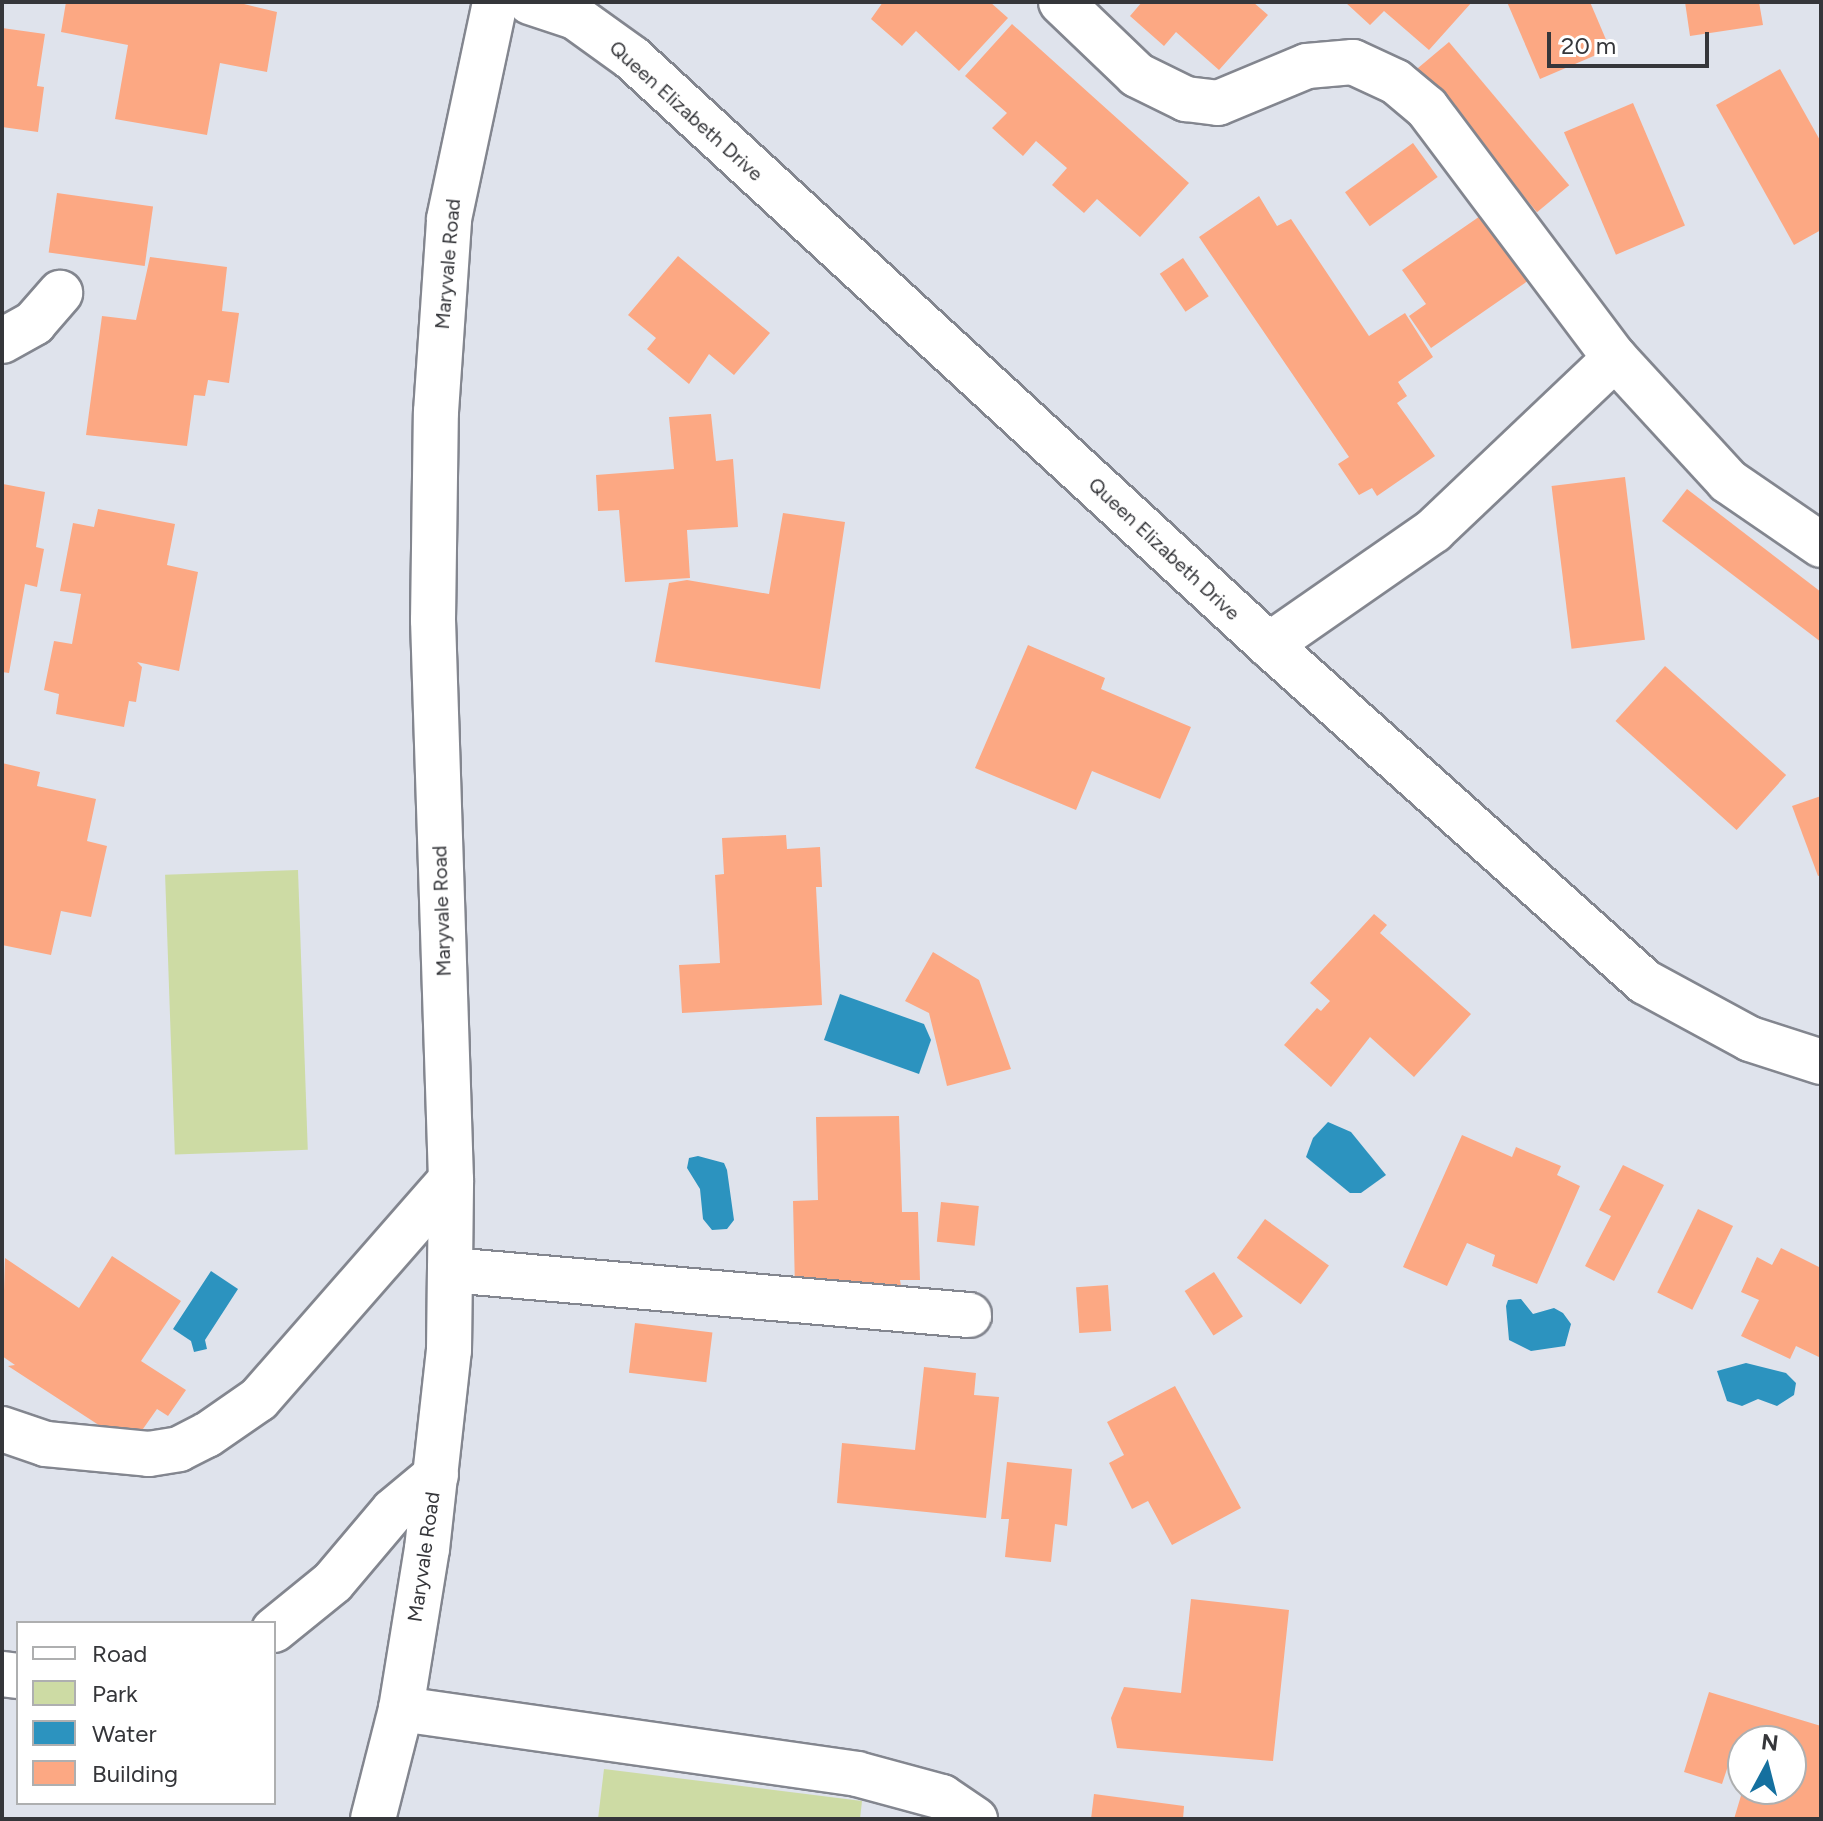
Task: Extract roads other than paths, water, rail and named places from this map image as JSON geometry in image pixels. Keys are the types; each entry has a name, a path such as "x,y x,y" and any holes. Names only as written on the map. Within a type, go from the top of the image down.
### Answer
{"street":[{"name":"Maryvale Road","path":"373,1819 401,1709 436,1475 449,1350 451,1180 433,620 436,412 449,219 495,2"},
{"name":"Queen Elizabeth Drive","path":"530,2 575,17 632,58 1269,645 1645,982 1750,1039 1821,1062"},
{"path":"1061,2 1137,75 1186,99 1218,103 1307,66 1353,62 1396,82 1427,108 1615,358 1728,481 1821,545"},
{"path":"2,341 34,323 60,293"},
{"path":"1269,645 1433,531 1615,358"},
{"path":"2,1429 46,1444 149,1454 179,1449 207,1435 259,1399 451,1180"},
{"path":"450,1270 969,1315"},
{"path":"276,1628 333,1582 393,1511 436,1475"},
{"path":"401,1709 857,1774 942,1797 975,1819"}],"water":[{"path":"840,994 924,1024 931,1040 919,1074 824,1040"},
{"path":"1328,1122 1351,1132 1386,1175 1361,1193 1350,1193 1306,1157 1313,1138"},
{"path":"698,1156 724,1163 727,1170 734,1220 727,1229 712,1230 703,1219 700,1189 687,1168 689,1158"},
{"path":"211,1271 238,1289 205,1340 207,1349 194,1352 191,1341 173,1329"},
{"path":"1521,1299 1533,1314 1554,1308 1563,1313 1571,1324 1565,1346 1531,1351 1509,1340 1506,1306 1508,1300"},
{"path":"1746,1363 1786,1373 1796,1383 1794,1395 1777,1406 1758,1399 1742,1406 1727,1401 1717,1371"}]}
